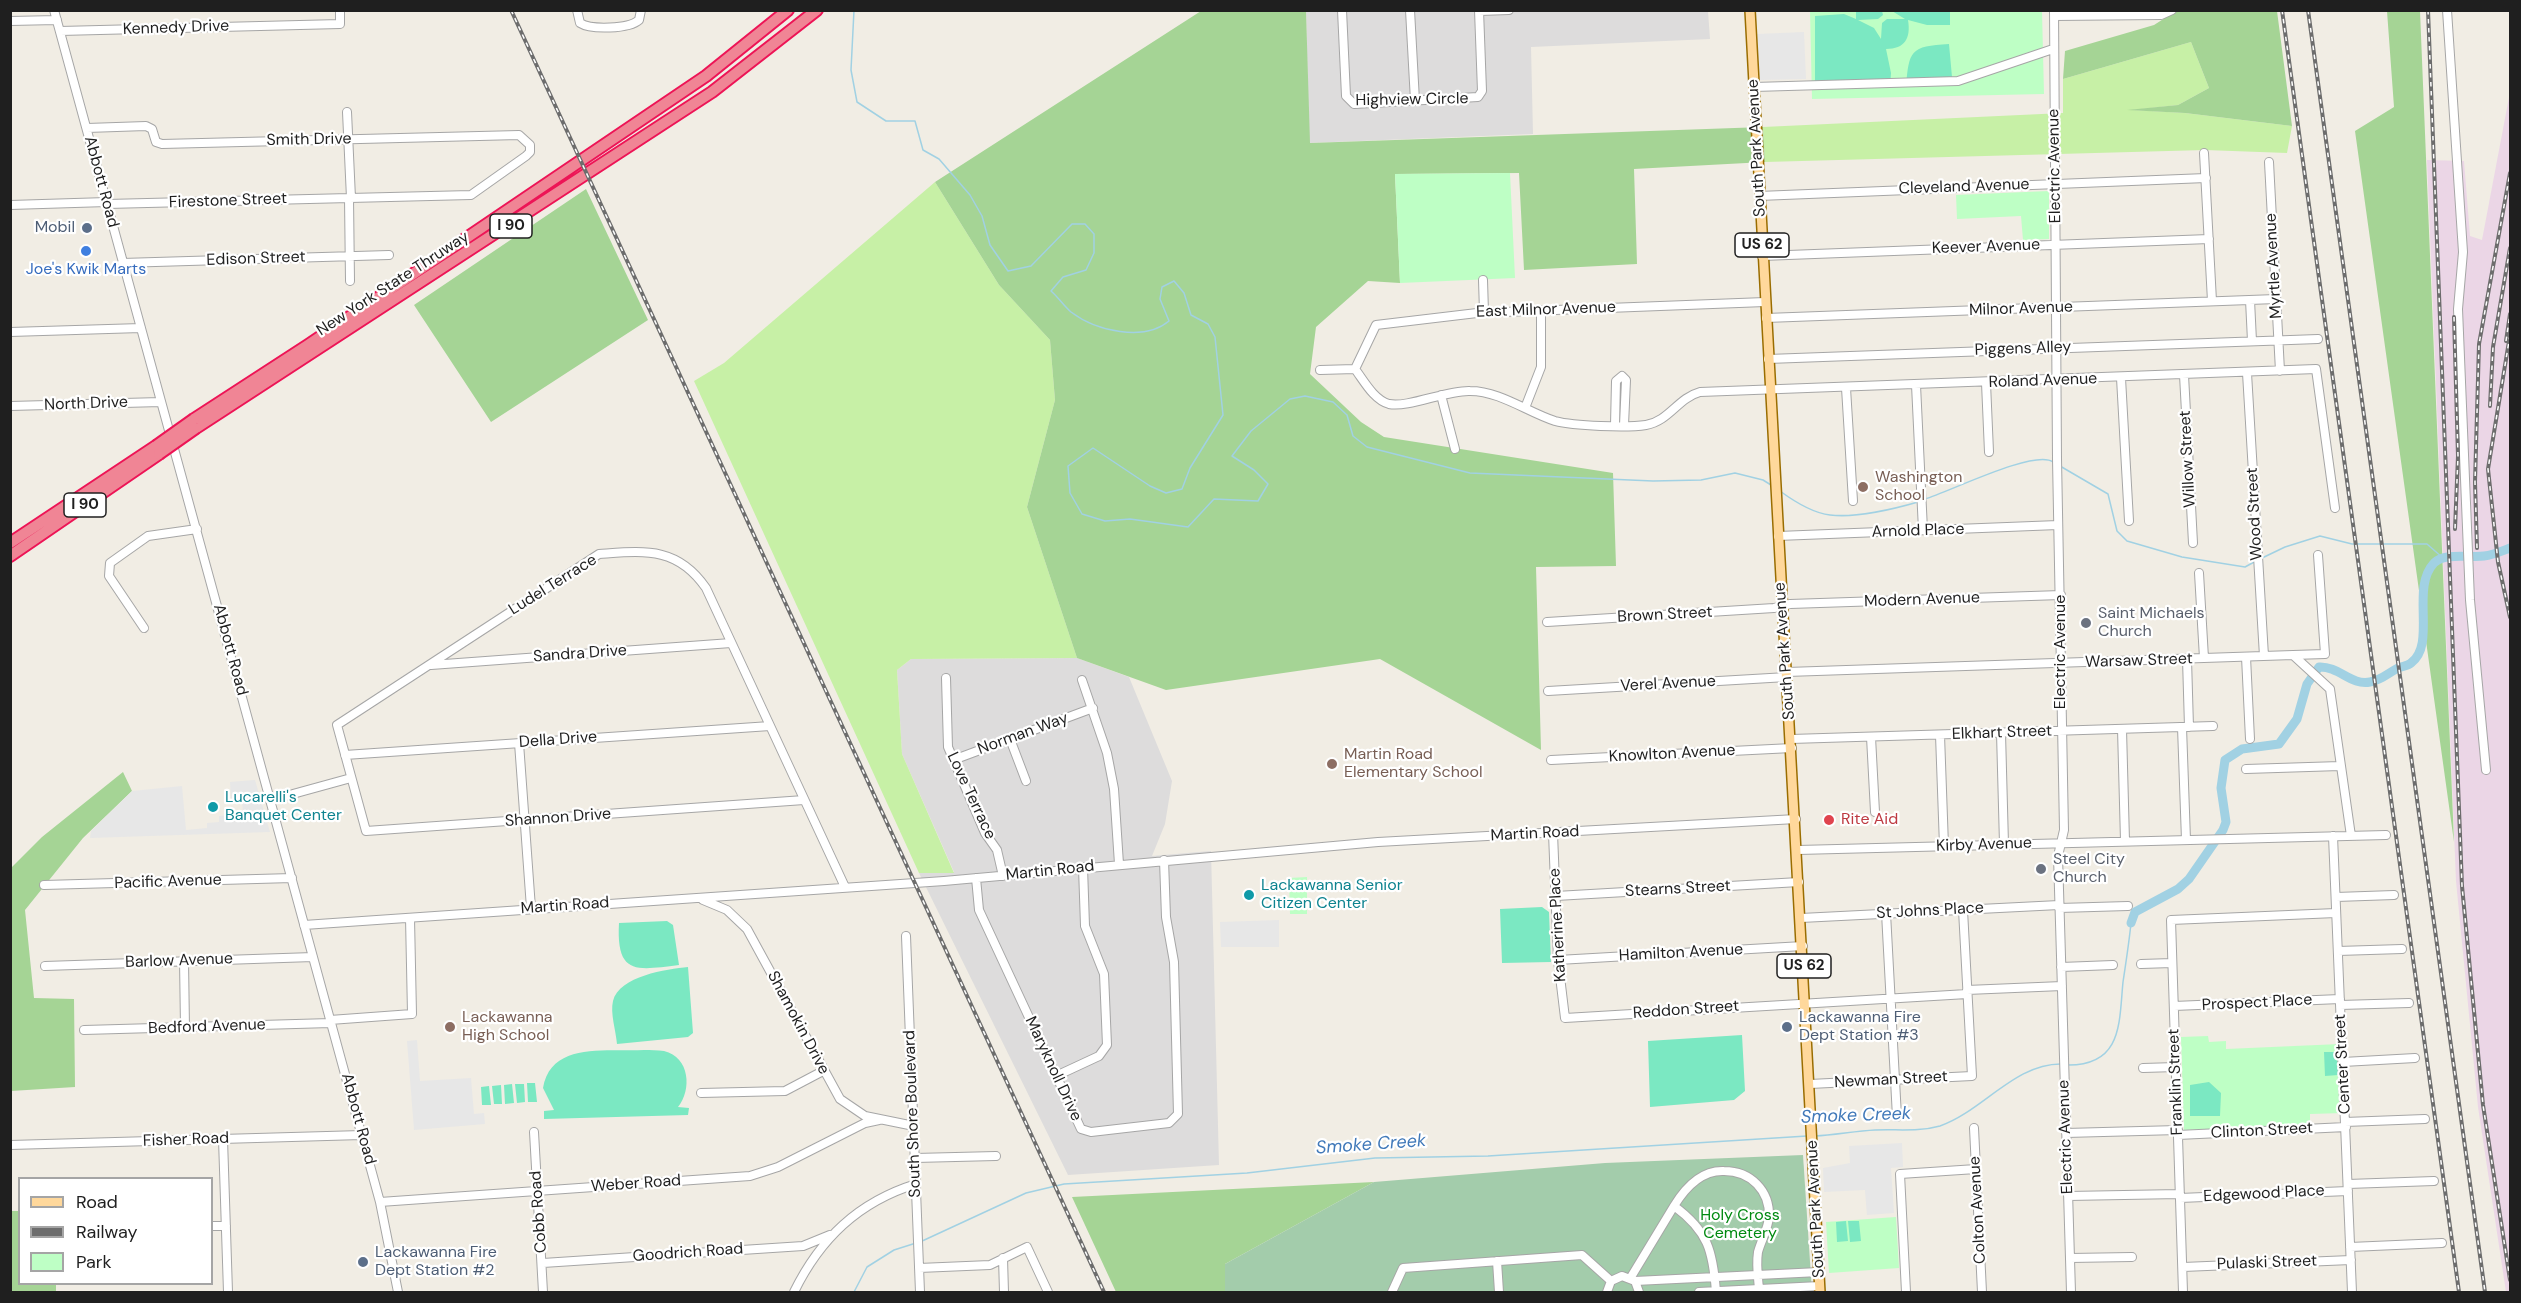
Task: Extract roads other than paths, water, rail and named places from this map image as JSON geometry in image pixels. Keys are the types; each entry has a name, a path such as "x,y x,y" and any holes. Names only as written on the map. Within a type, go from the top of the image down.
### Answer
{"highway":[{"name":"New York State Thruway","path":"10,556 308,345 706,76 788,10"},
{"name":"New York State Thruway","path":"195,424 712,92 817,10"},
{"name":"New York State Thruway","path":"10,543 157,450"}],"main road":[{"name":"South Park Avenue","path":"1750,10 1774,480 1798,850 1820,1289"}],"street":[{"name":"Abbott Road","path":"54,10 380,1202 398,1293"},
{"name":"Kennedy Drive","path":"60,32 340,24 340,10"},
{"path":"577,10 580,23 590,27 633,25 639,20 641,10"},
{"name":"Highview Circle","path":"1342,10 1348,100 1354,104 1473,99 1481,94 1479,11"},
{"path":"1410,10 1414,102"},
{"path":"1479,11 1509,10"},
{"path":"2054,13 2161,15 2172,10"},
{"path":"2447,10 2463,252 2458,309 2469,566 2486,770"},
{"name":"Electric Avenue","path":"2054,13 2057,474 2064,830 2058,856 2071,1293"},
{"path":"10,21 57,20"},
{"path":"1754,87 1958,81 2053,49"},
{"path":"347,112 350,281"},
{"name":"Smith Drive","path":"87,128 146,126 152,129 156,142 162,144 519,135 527,140 530,152 471,195"},
{"path":"2204,153 2212,301"},
{"name":"Myrtle Avenue","path":"2269,162 2280,371"},
{"name":"Cleveland Avenue","path":"1759,196 2205,178"},
{"name":"Firestone Street","path":"10,205 471,195"},
{"name":"Keever Avenue","path":"1762,256 2209,239"},
{"name":"Edison Street","path":"122,263 389,255"},
{"path":"1483,280 1484,312"},
{"name":"Milnor Avenue","path":"1766,318 2276,299"},
{"path":"2250,300 2252,340"},
{"name":"East Milnor Avenue","path":"1355,369 1376,325 1484,312 1765,302"},
{"path":"1525,408 1541,367 1540,310"},
{"path":"10,332 141,328"},
{"name":"Piggens Alley","path":"1768,359 2318,339"},
{"path":"1320,370 1355,369"},
{"name":"Roland Avenue","path":"1355,369 1376,396 1386,403 1397,404 1466,391 1483,392 1568,424 1619,425 1645,425 1657,422 1685,398 1700,392 2316,369 2335,508"},
{"name":"Wood Street","path":"2247,373 2264,656"},
{"name":"Willow Street","path":"2184,375 2193,543"},
{"path":"1622,376 1626,380 1619,425 1616,381 1622,376"},
{"path":"2121,378 2129,521"},
{"path":"1986,383 1989,452"},
{"path":"1916,385 1923,530"},
{"path":"1846,388 1853,501"},
{"path":"1441,395 1455,449"},
{"name":"North Drive","path":"10,406 161,402"},
{"name":"Arnold Place","path":"1778,536 2058,525"},
{"path":"144,628 109,576 110,563 148,536 197,529"},
{"name":"Ludel Terrace","path":"351,778 337,725 599,554 641,551 671,558 693,572 706,588 845,887"},
{"name":"Warsaw Street","path":"1787,675 2325,654 2318,555"},
{"path":"2199,573 2204,658"},
{"name":"Modern Avenue","path":"1782,606 2061,595"},
{"name":"Brown Street","path":"1547,622 1782,606"},
{"name":"Sandra Drive","path":"428,666 732,643"},
{"path":"2293,655 2330,689 2351,836"},
{"path":"2246,657 2250,739"},
{"path":"2186,840 2187,659"},
{"name":"Verel Avenue","path":"1548,691 1787,675"},
{"name":"Love Terrace","path":"946,678 948,747 985,833 997,850 1003,876"},
{"path":"1082,680 1107,753 1112,780 1119,864"},
{"name":"Norman Way","path":"953,760 1093,708"},
{"name":"Della Drive","path":"345,755 770,726"},
{"name":"Elkhart Street","path":"1792,744 1871,737 2213,726"},
{"path":"2122,729 2125,841"},
{"path":"2001,733 2004,844"},
{"path":"1940,735 1944,846"},
{"path":"1871,737 1875,812"},
{"path":"1010,739 1026,781"},
{"path":"519,743 531,908"},
{"name":"Knowlton Avenue","path":"1551,760 1792,744"},
{"path":"2246,769 2340,766"},
{"path":"271,801 351,778"},
{"name":"Shannon Drive","path":"351,778 366,831 804,800"},
{"name":"Martin Road","path":"304,925 1003,876 1378,842 1796,819"},
{"name":"Katherine Place","path":"1553,833 1558,960 1565,1018"},
{"name":"Kirby Avenue","path":"1798,850 2386,834"},
{"name":"Center Street","path":"2333,836 2352,1293"},
{"name":"Maryknoll Drive","path":"976,878 979,910 1081,1129 1086,1132 1169,1124 1177,1117 1174,962 1166,917 1164,861"},
{"path":"1056,1076 1099,1056 1107,1045 1104,974 1085,926 1083,867"},
{"name":"Pacific Avenue","path":"44,885 292,878"},
{"name":"Stearns Street","path":"1556,896 1799,882"},
{"path":"2336,897 2394,895"},
{"name":"Shamokin Drive","path":"696,899 727,910 747,929 823,1071 835,1092 847,1106 879,1120 914,1126"},
{"name":"St Johns Place","path":"1801,918 2059,906 2128,906"},
{"path":"1963,910 1967,992"},
{"path":"1886,913 1897,1117"},
{"name":"Franklin Street","path":"2183,1293 2171,920 2336,913"},
{"name":"Bedford Avenue","path":"84,1030 331,1022 412,1014 410,918"},
{"name":"South Shore Boulevard","path":"906,936 920,1293"},
{"name":"Hamilton Avenue","path":"1558,960 1803,946"},
{"path":"2338,951 2402,949"},
{"name":"Barlow Avenue","path":"45,966 313,957"},
{"path":"184,960 185,1028"},
{"path":"2141,964 2172,963"},
{"path":"2061,967 2114,965"},
{"name":"Reddon Street","path":"1565,1018 2062,986"},
{"name":"Newman Street","path":"1810,1084 1972,1076 1967,992"},
{"name":"Prospect Place","path":"2174,1006 2340,1002 2409,1003"},
{"path":"2343,1062 2415,1058"},
{"path":"2143,1068 2176,1067"},
{"path":"701,1093 785,1091 823,1071"},
{"name":"Clinton Street","path":"2066,1133 2178,1132 2425,1119"},
{"name":"Weber Road","path":"380,1202 750,1176 778,1167 865,1123 879,1120"},
{"name":"Colton Avenue","path":"1974,1128 1982,1293"},
{"name":"Cobb Road","path":"534,1132 543,1293"},
{"name":"Fisher Road","path":"10,1145 362,1135"},
{"path":"223,1139 228,1293"},
{"path":"915,1158 996,1156"},
{"path":"1906,1293 1900,1174 1976,1169"},
{"path":"1633,1279 1684,1191 1705,1174 1725,1170 1754,1179 1765,1196 1769,1219 1759,1250 1759,1289"},
{"name":"Edgewood Place","path":"2068,1196 2180,1196 2434,1181"},
{"path":"794,1293 811,1259 830,1235 874,1201 916,1184"},
{"path":"1674,1206 1694,1221 1711,1248 1716,1292"},
{"path":"213,1226 226,1226"},
{"name":"Goodrich Road","path":"543,1263 803,1246 816,1243 830,1235"},
{"path":"2350,1246 2442,1242"},
{"path":"919,1268 990,1265 1027,1247 1048,1293"},
{"path":"1392,1293 1403,1268 1582,1255 1611,1281"},
{"path":"2070,1258 2132,1257"},
{"path":"1003,1258 1004,1293"},
{"name":"Pulaski Street","path":"2183,1266 2351,1260"},
{"path":"1497,1261 1499,1293"},
{"path":"1607,1293 1611,1281 1622,1276 1633,1279 1819,1272"},
{"path":"1633,1279 1640,1293"},
{"path":"1698,1293 1759,1289 1820,1289"}],"waterway":[{"path":"854,10 851,70 857,102 886,121 915,121 923,150 939,159 970,195 982,216 990,245 1008,271 1031,266 1072,224 1085,224 1094,234 1094,253 1086,270 1063,277 1051,291 1071,312 1081,319 1106,329 1120,332 1147,331 1169,321 1160,299 1162,287 1174,281 1184,293 1191,315 1208,324 1215,337 1223,415 1190,468 1182,489 1166,493 1150,486 1093,448 1068,466 1070,493 1082,514 1105,521 1130,519 1188,527 1214,499 1258,501 1268,484 1254,470 1232,456 1251,431 1290,399 1305,396 1333,402 1347,415 1353,436 1367,447 1470,473 1653,481 1701,480 1735,473 1763,480 1771,485"},
{"path":"1925,499 2010,466 2028,461 2053,462"},
{"path":"2060,466 2108,494 2117,531 2127,541 2182,557 2245,567 2256,561"},
{"path":"1780,491 1810,509 1823,514 1840,516 1886,510 1918,502"},
{"path":"2260,559 2285,547 2320,536 2352,544 2427,544 2443,558"},
{"name":"Smoke Creek","path":"2131,923 2135,912 2178,889 2189,879 2223,830 2226,822 2221,788 2225,760 2242,749 2279,744 2297,719 2307,684 2319,667 2333,669 2357,681 2370,682 2411,663 2422,643 2424,586 2427,574 2438,560 2451,556 2487,555 2510,548"},
{"name":"Smoke Creek","path":"2067,1065 2085,1063 2099,1058 2108,1050 2114,1039 2118,1026 2131,923"},
{"name":"Smoke Creek","path":"1815,1136 1940,1126 1971,1110 2029,1071 2062,1064"},
{"name":"Smoke Creek","path":"920,1242 1026,1193 1064,1184 1247,1173 1375,1158 1488,1156 1807,1136"},
{"name":"Smoke Creek","path":"854,1292 867,1267 894,1250 916,1243"}],"railway":[{"path":"511,10 1104,1292"},
{"path":"2282,10 2459,1292"},
{"path":"2308,10 2485,1292"},
{"path":"2428,10 2462,886 2483,1105 2510,1280"},
{"path":"2477,548 2475,482 2479,344 2510,173"},
{"path":"2490,406 2493,347 2510,248"},
{"path":"2506,341 2510,314"},
{"path":"2454,317 2458,456 2455,529"},
{"path":"2510,335 2488,469 2498,562 2510,617"}],"place":[{"name":"Mobil","path":"87,228"},
{"name":"Joe's Kwik Marts","path":"86,251"},
{"name":"Washington School","path":"1863,487"},
{"name":"Saint Michaels Church","path":"2086,623"},
{"name":"Martin Road Elementary School","path":"1332,764"},
{"name":"Lucarelli's Banquet Center","path":"213,807"},
{"name":"Rite Aid","path":"1829,820"},
{"name":"Steel City Church","path":"2041,869"},
{"name":"Lackawanna Senior Citizen Center","path":"1249,895"},
{"name":"Lackawanna High School","path":"450,1027"},
{"name":"Lackawanna Fire Dept Station #3","path":"1787,1027"},
{"name":"Lackawanna Fire Dept Station #2","path":"363,1262"}],"park label":[{"name":"Holy Cross Cemetery","path":"1740,1225"}]}
